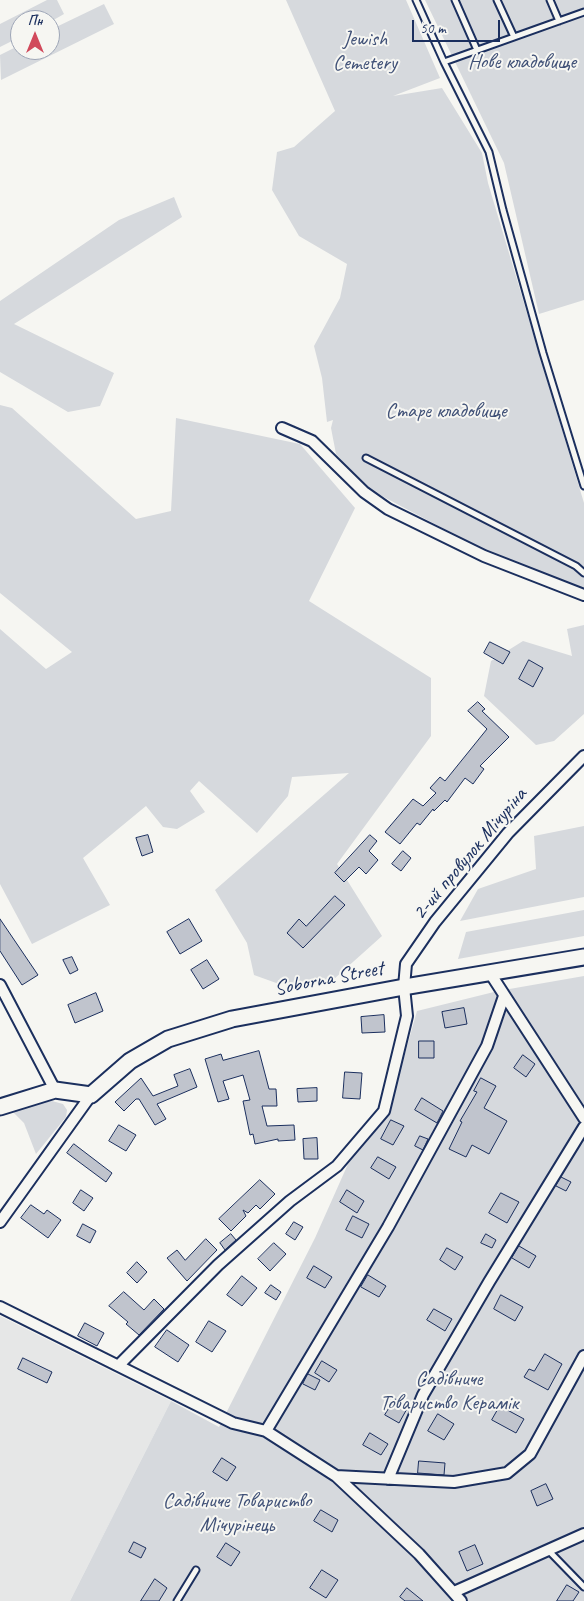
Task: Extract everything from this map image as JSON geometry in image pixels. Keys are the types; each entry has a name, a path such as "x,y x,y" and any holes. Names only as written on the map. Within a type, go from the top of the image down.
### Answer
{"main road":[{"path":"404,986 584,957"},
{"name":"Soborna Street","path":"91,1095 130,1062 168,1039 236,1018 404,986"},
{"path":"0,1107 55,1090 91,1095"}],"street":[{"path":"282,428 312,441 364,492 388,509 484,556 584,595"},
{"name":"2-ий провулок Мічуріна","path":"404,986 406,964 435,922 508,833 584,756"},
{"path":"490,973 584,1118"},
{"path":"0,985 55,1090"},
{"name":"Soborna Street","path":"119,1365 218,1265 290,1201 337,1166 384,1111 407,1016 404,986"},
{"path":"266,1431 383,1235 487,1046 504,996"},
{"path":"0,1222 91,1095"},
{"path":"388,1479 423,1395 489,1282 584,1127"},
{"path":"0,1307 233,1422 266,1431 336,1476 419,1554 461,1601"},
{"path":"336,1476 454,1482 507,1473 530,1454 584,1356"},
{"path":"454,1592 584,1534"}],"lane":[{"path":"416,0 444,62 490,152 503,210 543,353 584,486"},
{"path":"454,0 477,50"},
{"path":"497,0 514,37"},
{"path":"550,0 559,21"},
{"path":"444,62 584,12"},
{"path":"366,458 576,566 584,573"},
{"path":"548,1550 584,1587"},
{"path":"177,1601 196,1570"}],"shaded area":[{"path":"0,1316 171,1401 70,1601 0,1601"}],"green space":[{"path":"47,0 57,0 64,14 60,16 60,10 27,10"},
{"path":"286,0 406,0 440,78 393,96 442,88 482,153 488,183 584,503 584,590 493,555 365,487 336,454 331,428 333,420 327,422 322,378 314,346 340,298 347,264 299,236 272,190 277,152 294,147 335,111"},
{"name":"Нове кладовище","path":"425,0 584,0 584,300 539,314 504,163"},
{"path":"104,4 114,24 60,51 60,25"},
{"path":"10,19 10,42 0,47 0,24"},
{"path":"10,50 10,60 41,60 1,80 0,55"},
{"path":"174,197 182,217 14,324 114,373 100,406 68,412 0,372 0,301 119,220"},
{"path":"0,405 12,408 136,519 171,511 176,418 300,444 355,508 309,601 431,678 431,736 337,864 382,936 334,979 279,984 254,975 247,943 215,890 349,773 292,777 288,796 257,833 199,781 190,791 205,812 177,829 163,827 146,806 83,858 110,905 32,944 0,884 0,629 46,669 72,652 0,593"},
{"path":"584,625 584,714 554,741 536,745 484,696 491,661 523,641 572,656 567,629"},
{"path":"584,826 584,897 460,921 478,889 536,869 534,836"},
{"path":"584,910 584,936 458,959 466,932"},
{"path":"584,976 584,1601 70,1601 171,1401 219,1427 315,1238 348,1164 387,1117 417,1011 498,991"},
{"path":"52,1101 63,1104 67,1110 66,1117 36,1154 24,1123 13,1112 17,1107"}],"building":[{"path":"490,642 510,652 503,664 484,653"},
{"path":"529,660 543,668 533,687 519,679"},
{"path":"478,702 485,709 482,711 509,737 480,766 484,769 473,784 465,778 447,802 445,800 434,811 433,809 420,825 417,823 400,844 385,832 413,799 423,806 436,793 430,788 440,777 445,781 487,729 468,711"},
{"path":"148,835 153,852 142,856 136,838"},
{"path":"370,835 377,841 369,851 378,860 366,874 359,867 344,882 335,873"},
{"path":"403,851 411,858 401,871 392,864"},
{"path":"335,896 345,905 303,948 287,933 299,919 306,926"},
{"path":"0,919 38,975 22,985 0,951"},
{"path":"189,919 202,941 180,954 167,932"},
{"path":"72,957 78,970 70,974 63,960"},
{"path":"207,960 219,979 203,989 191,970"},
{"path":"96,993 103,1011 75,1023 68,1005"},
{"path":"464,1008 467,1024 445,1028 442,1012"},
{"path":"384,1015 385,1032 362,1033 361,1017"},
{"path":"419,1041 434,1041 434,1058 419,1058"},
{"path":"259,1051 269,1089 276,1089 277,1106 262,1106 267,1126 294,1125 295,1140 278,1141 278,1139 255,1144 253,1134 250,1135 243,1101 250,1100 243,1075 223,1081 229,1099 218,1102 205,1059 221,1054 223,1060"},
{"path":"523,1055 535,1064 526,1077 514,1068"},
{"path":"190,1069 197,1087 157,1104 166,1119 155,1125 139,1099 136,1099 124,1111 115,1102 141,1078 153,1096 178,1086 174,1075"},
{"path":"345,1072 362,1073 360,1099 343,1098"},
{"path":"481,1078 496,1086 484,1108 507,1121 489,1154 472,1145 466,1157 449,1149 462,1122 460,1121 477,1092 474,1091"},
{"path":"317,1088 317,1101 298,1102 297,1089"},
{"path":"422,1098 443,1111 437,1123 415,1110"},
{"path":"391,1120 404,1126 393,1145 381,1139"},
{"path":"119,1125 136,1135 126,1151 109,1141"},
{"path":"420,1136 428,1139 423,1150 415,1146"},
{"path":"317,1138 318,1159 304,1159 303,1139"},
{"path":"74,1144 112,1173 106,1182 67,1153"},
{"path":"378,1157 396,1167 389,1179 371,1168"},
{"path":"561,1177 571,1182 566,1191 556,1186"},
{"path":"260,1180 275,1194 260,1209 256,1205 248,1213 243,1210 246,1216 231,1231 219,1219"},
{"path":"81,1190 93,1198 84,1211 73,1203"},
{"path":"347,1190 364,1201 357,1213 340,1202"},
{"path":"501,1193 519,1202 507,1223 489,1213"},
{"path":"31,1205 44,1214 47,1210 61,1220 48,1238 21,1218"},
{"path":"353,1216 369,1224 362,1238 346,1230"},
{"path":"294,1222 303,1227 295,1240 286,1234"},
{"path":"83,1224 96,1231 90,1243 77,1236"},
{"path":"231,1234 236,1240 225,1250 220,1243"},
{"path":"486,1234 496,1240 492,1248 481,1243"},
{"path":"206,1239 217,1250 187,1281 167,1258 177,1250 185,1260"},
{"path":"274,1243 286,1254 270,1271 258,1259"},
{"path":"519,1246 536,1256 529,1268 512,1258"},
{"path":"447,1248 463,1257 455,1270 440,1260"},
{"path":"137,1262 147,1272 137,1283 127,1273"},
{"path":"314,1266 332,1277 325,1288 307,1278"},
{"path":"368,1275 386,1286 379,1297 361,1287"},
{"path":"242,1276 257,1288 242,1306 227,1295"},
{"path":"271,1285 281,1292 276,1300 265,1293"},
{"path":"124,1292 144,1310 154,1299 164,1309 139,1335 126,1324 128,1322 109,1306"},
{"path":"501,1295 523,1307 515,1321 494,1309"},
{"path":"434,1309 452,1319 445,1331 427,1320"},
{"path":"209,1321 226,1331 212,1352 196,1342"},
{"path":"85,1323 104,1333 97,1346 78,1336"},
{"path":"167,1330 189,1345 178,1362 155,1347"},
{"path":"545,1354 562,1364 548,1390 524,1377 529,1369 534,1371"},
{"path":"23,1358 52,1372 47,1383 18,1369"},
{"path":"322,1361 337,1370 329,1382 315,1373"},
{"path":"308,1374 320,1380 315,1390 303,1384"},
{"path":"395,1399 408,1407 399,1423 385,1415"},
{"path":"500,1406 524,1419 516,1433 492,1420"},
{"path":"438,1414 454,1424 444,1440 428,1431"},
{"path":"370,1433 388,1444 381,1455 363,1445"},
{"path":"222,1458 236,1467 227,1481 213,1472"},
{"path":"419,1461 445,1463 444,1475 418,1473"},
{"path":"546,1484 553,1499 537,1506 531,1491"},
{"path":"321,1510 338,1520 332,1532 314,1521"},
{"path":"134,1542 146,1548 141,1558 129,1552"},
{"path":"226,1543 240,1552 231,1566 217,1557"},
{"path":"475,1545 483,1564 467,1571 459,1552"},
{"path":"322,1570 338,1580 326,1598 310,1588"},
{"path":"155,1579 167,1588 159,1601 141,1601"},
{"path":"567,1585 579,1592 573,1601 557,1601"},
{"path":"407,1588 423,1601 405,1601 400,1597"}],"park label":[{"name":"Jewish Cemetery","path":"365,51"},
{"name":"Старе кладовище","path":"446,411"},
{"name":"Садівниче Товариство Керамік","path":"449,1391"},
{"name":"Садівниче Товариство Мічурінець","path":"237,1513"}]}
